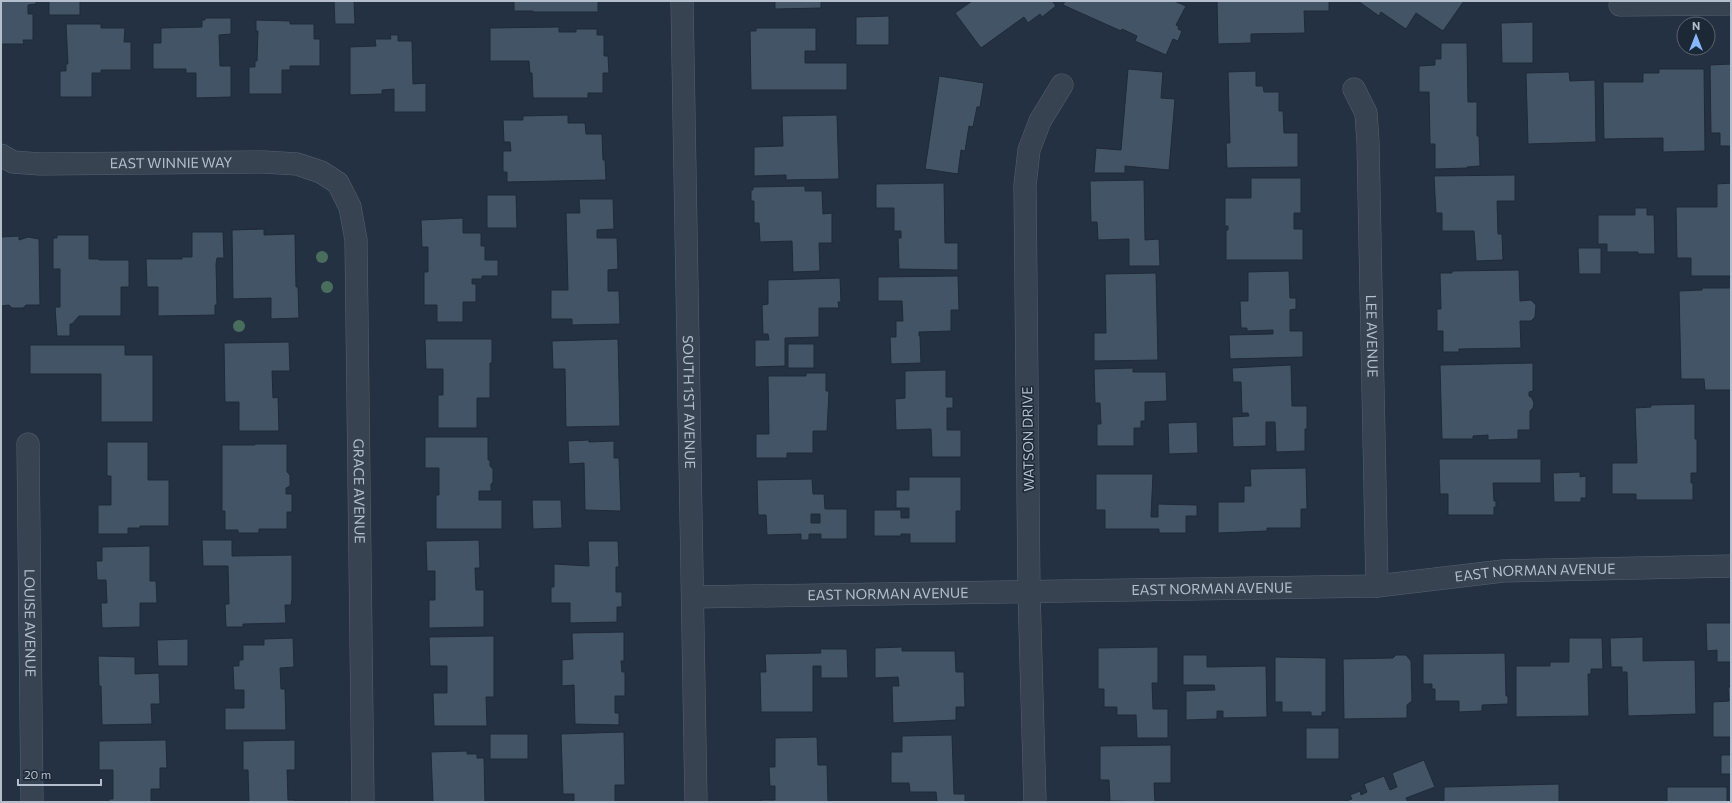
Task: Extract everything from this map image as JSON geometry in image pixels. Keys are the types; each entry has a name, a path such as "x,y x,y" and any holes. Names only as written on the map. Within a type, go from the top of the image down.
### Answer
{"street":[{"name":"SOUTH 1ST AVENUE","path":"682,1 696,802"},
{"path":"1620,5 1731,4"},
{"name":"WATSON DRIVE","path":"1035,802 1030,591 1025,185 1030,150 1040,121 1062,85"},
{"name":"LEE AVENUE","path":"1354,89 1366,113 1368,142 1377,586"},
{"name":"EAST WINNIE WAY","path":"1,155 13,162 40,164 256,162 297,164 321,172 338,183"},
{"name":"GRACE AVENUE","path":"338,183 350,207 356,240 363,802"},
{"name":"LOUISE AVENUE","path":"28,444 32,802"},
{"name":"EAST NORMAN AVENUE","path":"693,597 1030,591 1171,591 1377,586 1503,571 1731,566"}],"building":[{"path":"1,1 36,1 36,4 28,5 28,14 33,14 33,40 23,40 24,44 1,44"},
{"path":"49,1 80,1 80,15 49,15"},
{"path":"334,1 354,1 355,24 335,24"},
{"path":"514,1 598,1 598,12 514,11"},
{"path":"775,1 821,1 821,8 775,9"},
{"path":"972,1 1052,1 1056,6 1042,17 1040,14 1028,23 1024,17 981,48 955,13"},
{"path":"1065,1 1174,1 1186,6 1176,25 1179,27 1178,29 1182,31 1178,41 1173,39 1166,55 1135,41 1137,36 1122,29 1121,31 1063,5"},
{"path":"1217,1 1329,1 1329,11 1304,11 1305,33 1251,34 1251,43 1218,44"},
{"path":"1358,1 1464,1 1443,31 1416,13 1406,29 1381,12 1379,16"},
{"path":"889,16 889,45 856,45 856,17"},
{"path":"205,18 231,18 231,34 219,35 220,66 231,66 231,97 196,98 196,73 186,73 186,69 153,69 153,43 161,43 161,28 202,27 202,20 205,20"},
{"path":"256,20 290,21 290,24 314,24 314,39 320,39 320,66 290,66 290,70 282,70 282,94 249,94 249,67 255,67 255,61 257,61 258,31 256,31"},
{"path":"1533,22 1533,63 1502,63 1501,23"},
{"path":"66,24 101,24 101,28 125,28 124,42 131,42 131,70 101,70 101,73 92,73 92,97 60,97 60,71 66,71 66,64 68,64"},
{"path":"559,27 559,32 576,32 576,29 597,29 597,35 604,35 604,56 608,56 609,73 603,73 603,93 588,93 588,98 533,98 532,73 530,73 529,61 490,61 490,28"},
{"path":"756,28 816,28 816,51 805,51 805,63 847,63 847,90 751,90 750,31 756,31"},
{"path":"390,35 398,35 398,41 412,41 413,84 426,83 426,112 394,112 394,89 382,90 382,94 350,95 350,47 376,46 375,39 391,39"},
{"path":"1441,43 1467,43 1468,102 1477,102 1477,136 1479,136 1480,166 1435,169 1435,144 1430,144 1429,92 1419,92 1419,66 1435,65 1435,59 1441,59"},
{"path":"1731,64 1731,146 1720,146 1720,133 1711,133 1710,65"},
{"path":"1128,69 1163,72 1161,98 1175,99 1169,170 1125,166 1125,173 1094,173 1096,148 1121,150"},
{"path":"1659,69 1704,69 1705,151 1663,152 1663,138 1604,139 1603,82 1643,82 1643,73 1659,73"},
{"path":"1256,71 1256,86 1263,86 1264,92 1279,92 1279,111 1283,111 1284,133 1298,133 1298,167 1227,168 1226,143 1230,143 1228,72"},
{"path":"1569,72 1570,81 1595,80 1596,142 1528,144 1526,73"},
{"path":"939,76 984,83 980,107 977,107 973,127 969,126 965,151 961,150 958,174 925,169"},
{"path":"568,115 568,123 585,123 586,134 602,134 603,160 605,160 606,180 507,182 507,172 503,172 503,151 511,151 510,142 504,142 503,120 523,120 523,116"},
{"path":"837,115 839,179 786,180 786,175 754,176 754,147 783,146 782,116"},
{"path":"1515,175 1515,201 1497,201 1498,234 1502,234 1503,260 1476,261 1474,231 1442,231 1442,213 1436,213 1434,176"},
{"path":"1251,178 1301,178 1301,213 1294,213 1294,229 1303,229 1303,260 1226,260 1226,230 1228,230 1228,226 1225,226 1225,198 1251,198"},
{"path":"1144,180 1145,240 1159,239 1160,266 1129,266 1129,239 1098,240 1097,222 1091,222 1090,181"},
{"path":"944,183 945,243 958,243 958,270 899,269 898,238 901,238 901,231 894,231 894,208 876,208 876,184"},
{"path":"1731,183 1731,276 1691,276 1691,258 1677,258 1676,207 1717,207 1717,184"},
{"path":"805,186 805,191 822,191 823,214 832,213 832,243 819,243 820,271 793,272 792,241 760,242 759,223 754,223 754,201 751,201 751,190 753,190 753,187"},
{"path":"487,195 516,195 517,228 487,228"},
{"path":"579,199 613,199 614,229 597,230 597,238 617,238 618,269 608,270 608,291 619,291 620,324 572,325 572,319 551,319 551,290 568,290 566,213 580,213"},
{"path":"1635,208 1647,208 1647,215 1654,215 1655,254 1638,254 1638,252 1607,252 1607,244 1598,244 1598,215 1635,215"},
{"path":"463,218 463,233 481,233 481,246 485,246 485,260 498,260 498,276 482,276 482,279 472,279 472,284 476,284 476,302 463,302 463,322 437,322 437,305 424,305 424,272 428,272 428,247 422,247 421,220"},
{"path":"264,229 264,235 295,234 296,287 298,287 299,318 271,319 271,298 233,299 232,230"},
{"path":"192,232 223,232 224,258 217,258 216,264 217,305 215,305 215,315 158,316 158,287 147,287 146,259 182,259 182,257 192,257"},
{"path":"57,235 89,235 89,259 129,260 129,287 121,287 121,316 79,316 72,324 70,324 70,336 57,336 55,307 60,307 60,269 53,269 53,238 57,238"},
{"path":"19,236 19,240 28,237 39,239 40,305 26,305 23,308 12,308 9,305 1,306 1,237"},
{"path":"1578,248 1601,248 1601,274 1579,274"},
{"path":"1519,270 1520,301 1531,300 1536,305 1535,317 1531,321 1520,321 1521,348 1459,349 1459,352 1443,352 1443,331 1437,331 1437,309 1441,309 1440,273 1452,273 1452,271"},
{"path":"1289,271 1290,298 1296,298 1296,309 1290,310 1290,331 1303,331 1303,357 1230,359 1229,335 1273,334 1273,330 1247,331 1247,328 1241,328 1240,301 1248,301 1248,272"},
{"path":"1156,273 1158,360 1094,361 1094,333 1106,333 1105,274"},
{"path":"958,276 959,310 951,310 951,331 919,332 921,363 891,364 890,337 896,337 896,321 903,321 902,301 878,301 878,277"},
{"path":"840,278 841,302 838,302 839,308 819,308 819,337 785,338 785,366 755,367 755,340 769,340 768,334 763,334 762,305 768,304 768,280"},
{"path":"1702,288 1731,288 1731,390 1705,390 1704,379 1681,379 1679,291 1702,290"},
{"path":"425,339 492,339 490,398 477,398 477,428 438,428 438,395 443,395 443,369 426,369"},
{"path":"618,339 620,426 566,427 565,369 553,369 552,341"},
{"path":"289,342 290,371 272,371 273,398 278,397 279,431 239,431 239,402 225,402 224,343"},
{"path":"788,344 814,344 814,368 788,368"},
{"path":"30,345 125,345 125,355 153,355 153,422 101,422 101,374 30,374"},
{"path":"1533,363 1533,391 1529,392 1529,396 1532,398 1534,403 1533,408 1530,411 1530,430 1518,430 1518,439 1488,440 1488,435 1473,436 1473,439 1442,439 1440,365"},
{"path":"1291,365 1292,406 1307,406 1305,451 1276,452 1275,422 1266,422 1266,446 1233,447 1232,417 1249,416 1248,413 1242,413 1241,382 1233,382 1232,368"},
{"path":"1133,368 1133,372 1166,372 1167,401 1145,402 1145,421 1141,421 1141,428 1134,428 1134,446 1097,446 1097,424 1101,424 1100,403 1095,403 1094,369"},
{"path":"946,370 946,397 953,397 953,408 947,408 947,430 961,430 961,457 932,457 931,429 896,430 895,399 905,398 905,371"},
{"path":"806,373 826,373 826,391 829,391 827,431 813,431 813,453 787,453 787,458 756,458 756,434 769,434 768,376 806,376"},
{"path":"1695,404 1697,473 1691,473 1691,483 1693,483 1693,500 1636,500 1636,494 1612,494 1612,463 1637,463 1635,408 1651,407 1651,405"},
{"path":"1197,422 1198,453 1169,454 1168,423"},
{"path":"425,437 488,437 488,460 490,460 490,466 493,469 493,482 491,484 491,491 479,491 479,500 502,500 502,529 436,529 436,495 439,495 439,468 425,468"},
{"path":"589,440 589,442 614,441 614,458 619,458 621,511 585,510 584,463 569,464 568,441"},
{"path":"107,442 148,442 148,480 169,480 169,526 140,526 140,528 128,528 128,534 98,534 98,505 111,505 111,476 107,476"},
{"path":"287,444 287,472 290,475 290,486 286,488 286,494 292,494 292,512 287,512 287,529 259,529 259,533 238,533 238,530 225,530 225,511 222,511 222,445"},
{"path":"1439,459 1541,459 1541,483 1493,483 1494,501 1496,501 1494,515 1448,515 1448,494 1440,494"},
{"path":"1306,468 1307,509 1301,509 1301,528 1267,528 1267,531 1218,533 1218,502 1244,502 1244,486 1251,486 1250,469"},
{"path":"1580,472 1580,477 1586,476 1586,498 1581,498 1581,502 1554,502 1553,473"},
{"path":"1096,474 1153,474 1151,517 1158,517 1158,504 1197,505 1197,516 1186,516 1186,533 1159,533 1159,529 1105,529 1105,510 1096,510"},
{"path":"909,477 961,477 961,511 956,511 956,543 910,543 910,534 901,534 901,536 874,536 874,510 901,510 901,518 909,518 909,508 896,508 896,490 909,490"},
{"path":"812,479 813,494 824,494 825,509 847,509 847,539 821,539 821,534 809,534 809,540 801,540 801,534 767,535 766,515 758,515 757,480","holes":["811,514 820,514 820,523 811,523"]},
{"path":"532,500 561,500 562,528 533,529"},
{"path":"202,540 232,540 232,556 292,555 292,599 291,605 285,605 286,623 243,624 243,627 226,627 225,604 229,604 228,566 203,566"},
{"path":"479,540 480,568 475,568 476,590 484,590 484,627 429,628 429,600 435,600 435,571 427,571 426,541"},
{"path":"588,541 618,541 619,567 616,567 616,592 622,592 622,607 617,607 617,622 570,623 570,603 551,603 551,587 554,587 554,564 589,566"},
{"path":"150,546 150,581 156,581 157,603 140,603 140,627 102,628 101,603 107,603 106,580 97,580 96,561 102,561 102,547"},
{"path":"1706,623 1731,623 1731,662 1717,662 1717,650 1707,651"},
{"path":"624,632 624,661 621,661 622,672 625,672 625,696 615,696 615,713 619,713 619,725 575,724 574,685 562,686 562,660 573,659 572,633"},
{"path":"494,636 494,697 486,697 487,726 434,726 433,693 447,693 447,666 430,666 429,637"},
{"path":"1643,637 1643,661 1695,660 1696,714 1628,716 1627,672 1622,672 1622,667 1611,667 1610,638"},
{"path":"293,638 294,667 280,668 281,689 285,689 286,730 225,730 225,708 244,708 244,690 234,690 233,666 239,666 239,660 243,660 243,645 264,645 264,639"},
{"path":"1569,638 1602,638 1603,669 1591,669 1591,674 1588,674 1589,716 1516,717 1516,666 1550,666 1550,662 1569,662"},
{"path":"188,639 188,666 158,666 157,640"},
{"path":"902,647 902,651 955,651 956,672 964,672 965,707 956,707 956,720 893,723 892,686 899,686 898,677 875,678 875,648"},
{"path":"1158,647 1158,683 1152,683 1153,709 1168,709 1168,738 1137,738 1136,715 1117,715 1117,707 1104,707 1104,689 1098,689 1098,648"},
{"path":"820,649 847,649 848,678 821,678 821,666 813,666 813,712 761,712 760,672 766,672 765,654 821,653"},
{"path":"1505,653 1506,696 1508,696 1508,704 1482,705 1482,711 1459,712 1459,701 1435,701 1435,689 1432,689 1432,684 1423,684 1423,654"},
{"path":"1183,655 1207,655 1207,667 1266,666 1267,717 1223,718 1223,711 1217,711 1217,719 1186,720 1186,691 1215,690 1214,685 1183,685"},
{"path":"1396,655 1406,655 1411,661 1412,701 1407,705 1407,718 1344,719 1343,659 1393,658"},
{"path":"98,656 135,657 135,674 159,673 160,704 151,704 152,724 102,725 101,686 99,686"},
{"path":"1275,657 1326,658 1326,712 1322,712 1322,716 1311,716 1311,712 1282,712 1282,702 1275,702"},
{"path":"1728,687 1731,687 1731,737 1713,737 1713,702 1729,701"},
{"path":"1306,728 1339,728 1339,759 1306,759"},
{"path":"624,732 625,785 615,785 615,802 574,802 574,794 563,794 561,734"},
{"path":"490,734 528,734 528,759 490,759"},
{"path":"952,735 954,794 965,794 965,802 937,802 936,792 910,792 909,783 891,783 891,752 902,752 902,736"},
{"path":"817,737 818,765 827,765 828,802 761,802 761,800 775,800 775,786 770,786 769,767 775,767 775,738"},
{"path":"166,740 167,768 160,768 160,789 151,789 151,802 109,802 109,799 113,799 113,770 99,770 99,741"},
{"path":"295,740 295,770 287,770 288,800 295,800 295,802 249,802 248,770 243,770 243,741"},
{"path":"1171,745 1171,783 1154,783 1155,802 1110,801 1109,780 1100,780 1100,746"},
{"path":"467,751 467,754 477,754 477,758 484,758 485,802 433,802 431,752"},
{"path":"1721,755 1731,755 1731,774 1721,774"},
{"path":"1424,760 1435,787 1406,798 1408,802 1343,802 1352,799 1350,795 1360,791 1361,795 1367,792 1364,784 1384,776 1390,790 1397,787 1392,773"},
{"path":"1559,784 1559,802 1444,802 1444,787"},
{"path":"1667,787 1727,787 1727,802 1667,802"}]}
